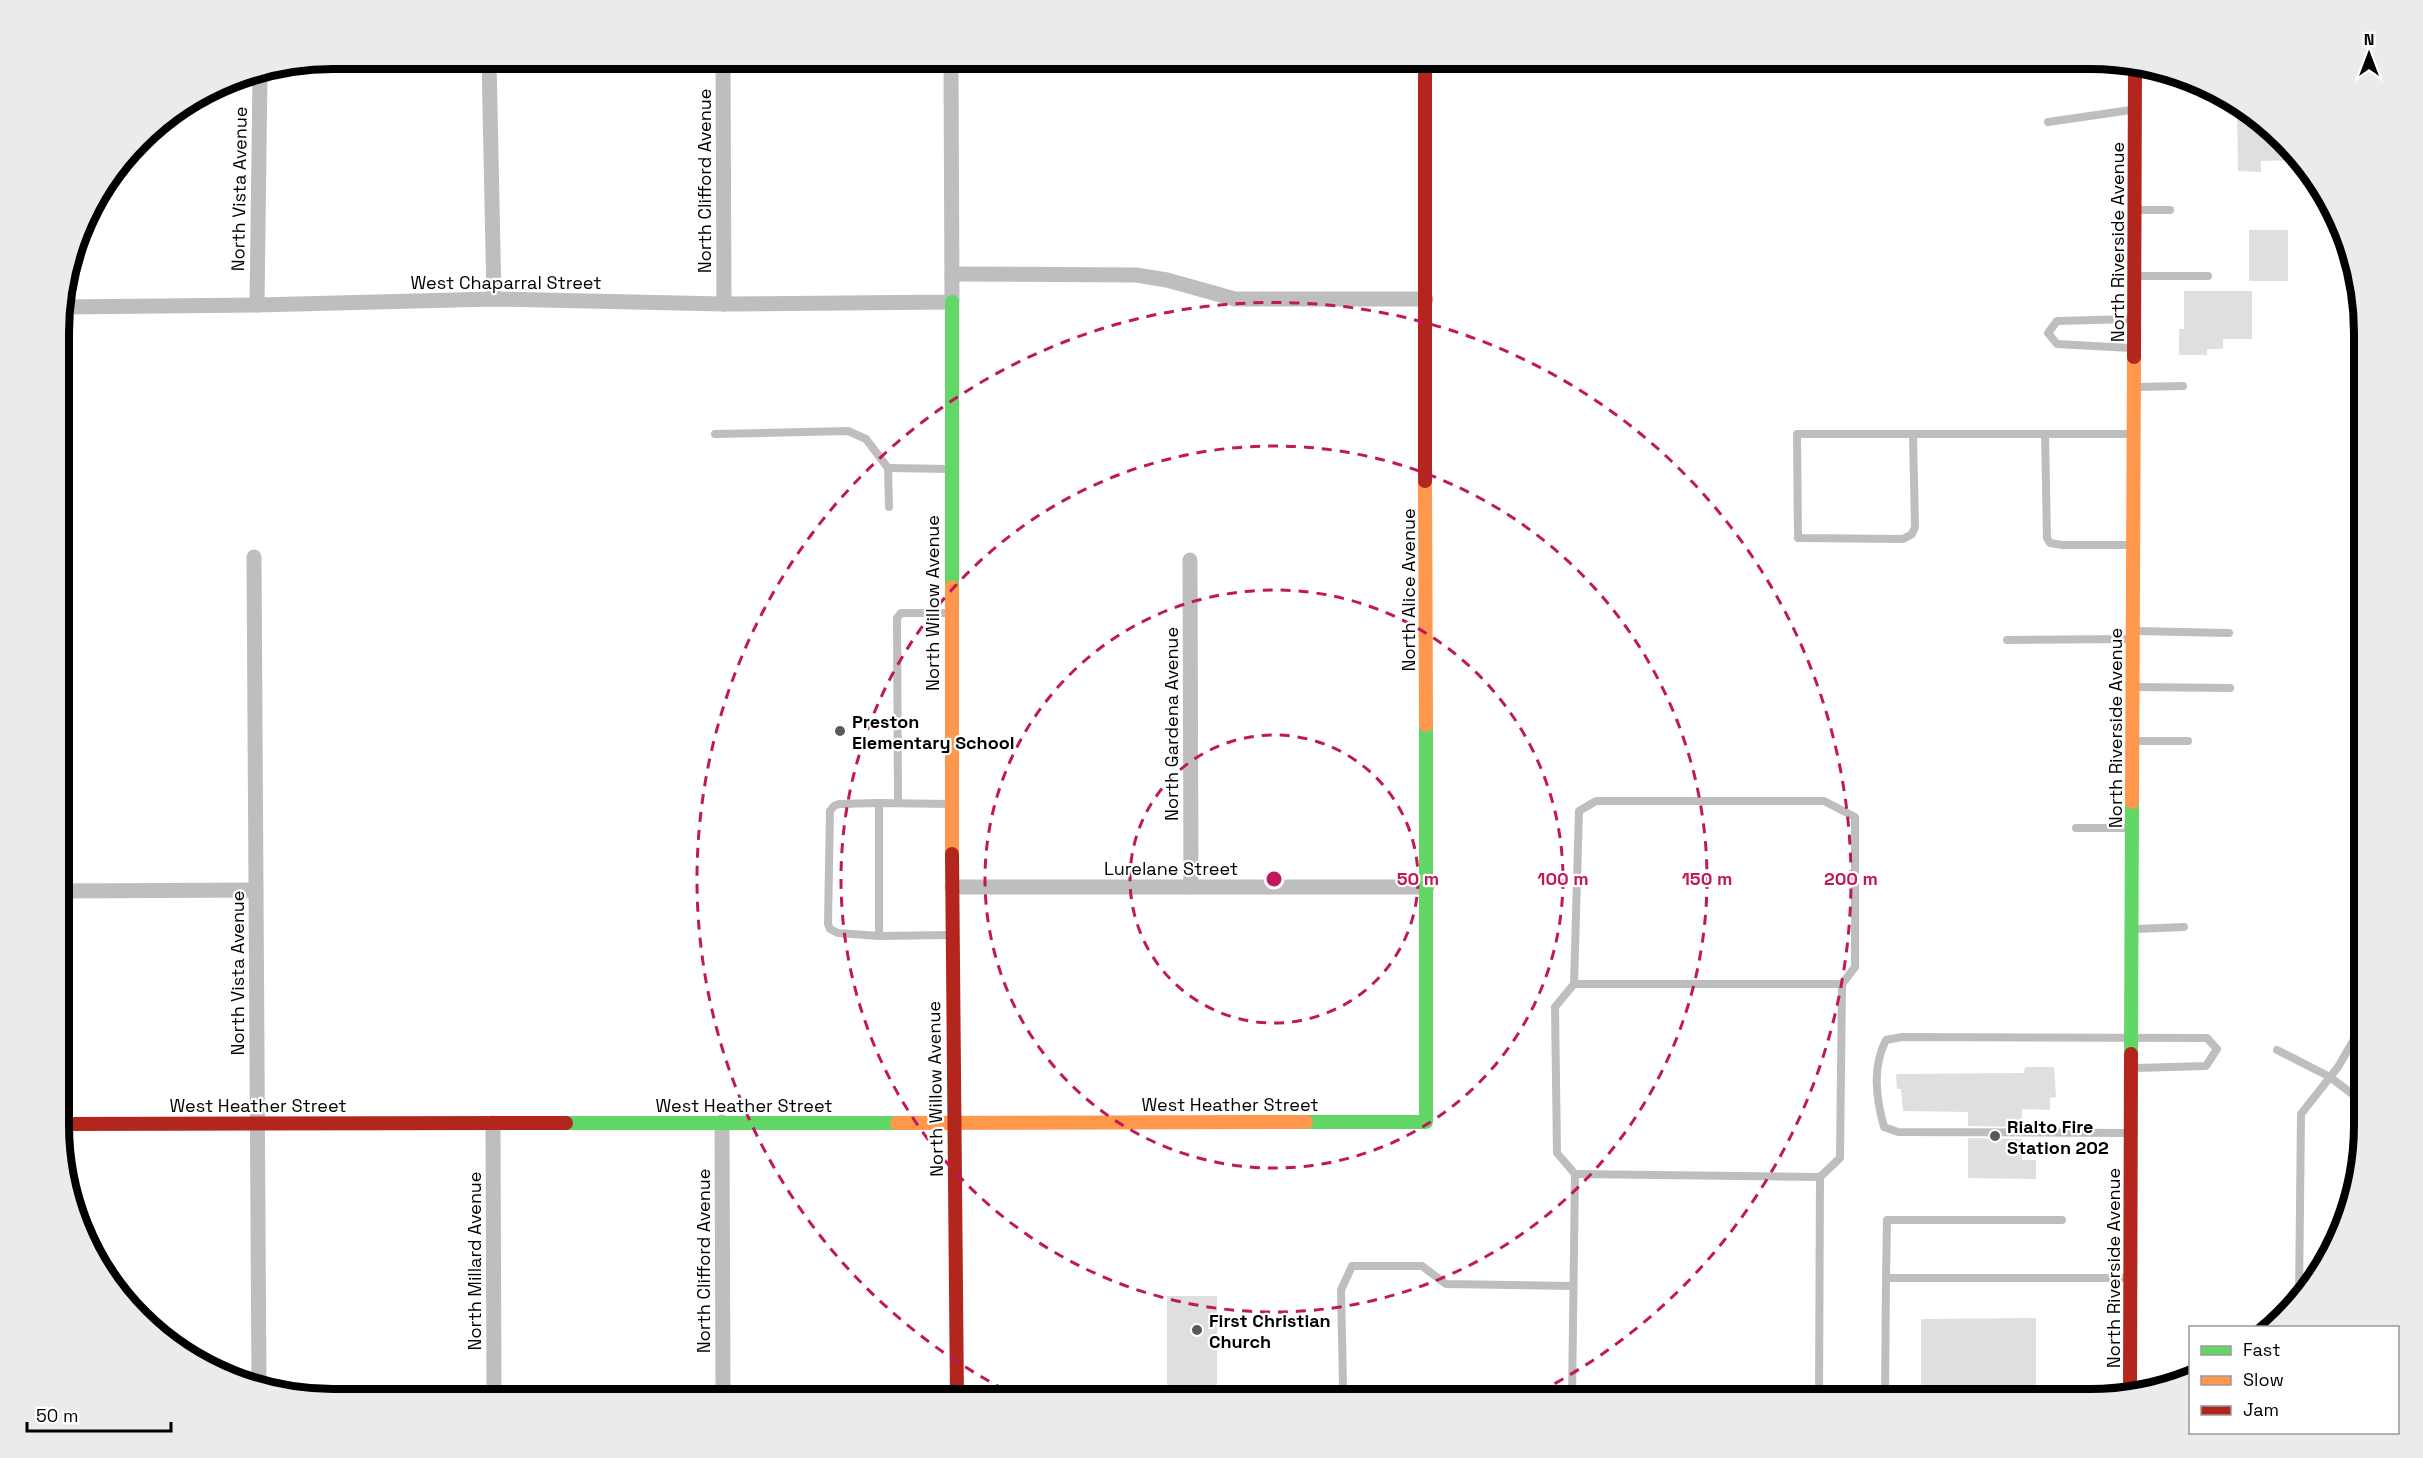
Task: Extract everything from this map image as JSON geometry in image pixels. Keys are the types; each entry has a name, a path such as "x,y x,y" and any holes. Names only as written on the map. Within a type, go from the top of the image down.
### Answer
{"street":[{"path":"489,69 494,299"},
{"name":"North Clifford Avenue","path":"723,69 724,304"},
{"name":"North Willow Avenue","path":"951,69 952,887 957,1389"},
{"name":"North Alice Avenue","path":"1425,69 1426,1122"},
{"name":"North Riverside Avenue","path":"2130,1386 2135,73"},
{"name":"North Vista Avenue","path":"257,305 260,79"},
{"path":"952,274 1136,275 1167,280 1235,299 1426,299"},
{"name":"West Chaparral Street","path":"71,307 494,299 724,304 952,302"},
{"name":"North Vista Avenue","path":"254,557 259,1378"},
{"name":"North Gardena Avenue","path":"1190,560 1191,887"},
{"name":"Lurelane Street","path":"952,887 1427,887"},
{"path":"69,891 256,890"},
{"name":"North Clifford Avenue","path":"722,1122 723,1389"},
{"name":"West Heather Street","path":"69,1124 1426,1122"},
{"name":"North Millard Avenue","path":"493,1123 494,1389"}],"lane":[{"path":"2048,123 2135,110"},
{"path":"2135,210 2170,210"},
{"path":"2134,276 2208,276"},
{"path":"2134,319 2057,321 2048,333 2057,344 2134,348"},
{"path":"2134,387 2183,386"},
{"path":"715,434 848,431 866,439 888,468 889,507"},
{"path":"1913,434 1915,527 1912,534 1903,539 1798,538 1797,434 1913,434 2045,434 2134,434"},
{"path":"2045,434 2047,538 2050,543 2133,545"},
{"path":"888,468 951,469"},
{"path":"898,803 896,622 901,613 952,614"},
{"path":"2007,640 2229,633"},
{"path":"2133,687 2230,688"},
{"path":"2133,741 2188,741"},
{"path":"1572,1389 1575,1174 1557,1153 1555,1007 1574,984 1579,811 1596,801 1824,801 1855,817 1855,967 1842,984 1840,1158 1820,1176 1575,1174"},
{"path":"952,804 879,803 834,806 830,811 828,924 830,929 838,933 879,936 953,935"},
{"path":"879,803 879,936"},
{"path":"2076,828 2132,828"},
{"path":"2132,929 2184,927"},
{"path":"1574,984 1842,984"},
{"path":"2131,1068 2206,1066 2217,1049 2207,1038 1902,1037 1886,1040 1878,1056 1877,1078 1879,1106 1884,1127 1898,1132 2131,1133"},
{"path":"2299,1286 2301,1114 2330,1077 2354,1039"},
{"path":"2277,1050 2330,1077 2354,1095"},
{"path":"1819,1389 1820,1176"},
{"path":"1885,1389 1887,1220 2062,1220"},
{"path":"1344,1389 1341,1290 1352,1266 1422,1266 1446,1284 1573,1286"},
{"path":"1886,1278 2130,1278"}],"building":[{"path":"2237,113 2277,146 2289,160 2261,161 2261,172 2238,171"},
{"path":"2249,230 2288,230 2288,281 2249,281"},
{"path":"2184,291 2252,291 2252,339 2223,339 2223,349 2207,349 2207,355 2179,355 2179,329 2184,329"},
{"name":"Rialto Fire Station 202","path":"2025,1067 2054,1067 2056,1097 2050,1098 2050,1110 2022,1109 2022,1127 1968,1126 1968,1112 1903,1111 1901,1089 1897,1089 1896,1074 2024,1073"},
{"path":"1968,1138 2022,1139 2022,1160 2036,1160 2036,1179 1968,1178"},
{"path":"1167,1296 1217,1296 1217,1385 1167,1385"},
{"path":"2036,1318 2036,1389 1921,1389 1921,1319"}],"traffic: fast":[{"path":"952,302 952,587"},
{"path":"1306,1122 1426,1122 1426,725"},
{"path":"2131,1054 2132,802"},
{"path":"566,1123 897,1123"}],"traffic: slow":[{"path":"2132,802 2134,357"},
{"path":"1425,481 1426,725"},
{"path":"952,587 952,854"},
{"path":"897,1123 1306,1122"}],"traffic: jam":[{"path":"1425,69 1425,481"},
{"path":"2134,357 2135,73"},
{"path":"952,854 957,1389"},
{"path":"2130,1386 2131,1054"},
{"path":"69,1124 566,1123"}],"place":[{"name":"Preston Elementary School","path":"840,731"},
{"name":"Rialto Fire Station 202","path":"1995,1136"},
{"name":"First Christian Church","path":"1197,1330"}]}
